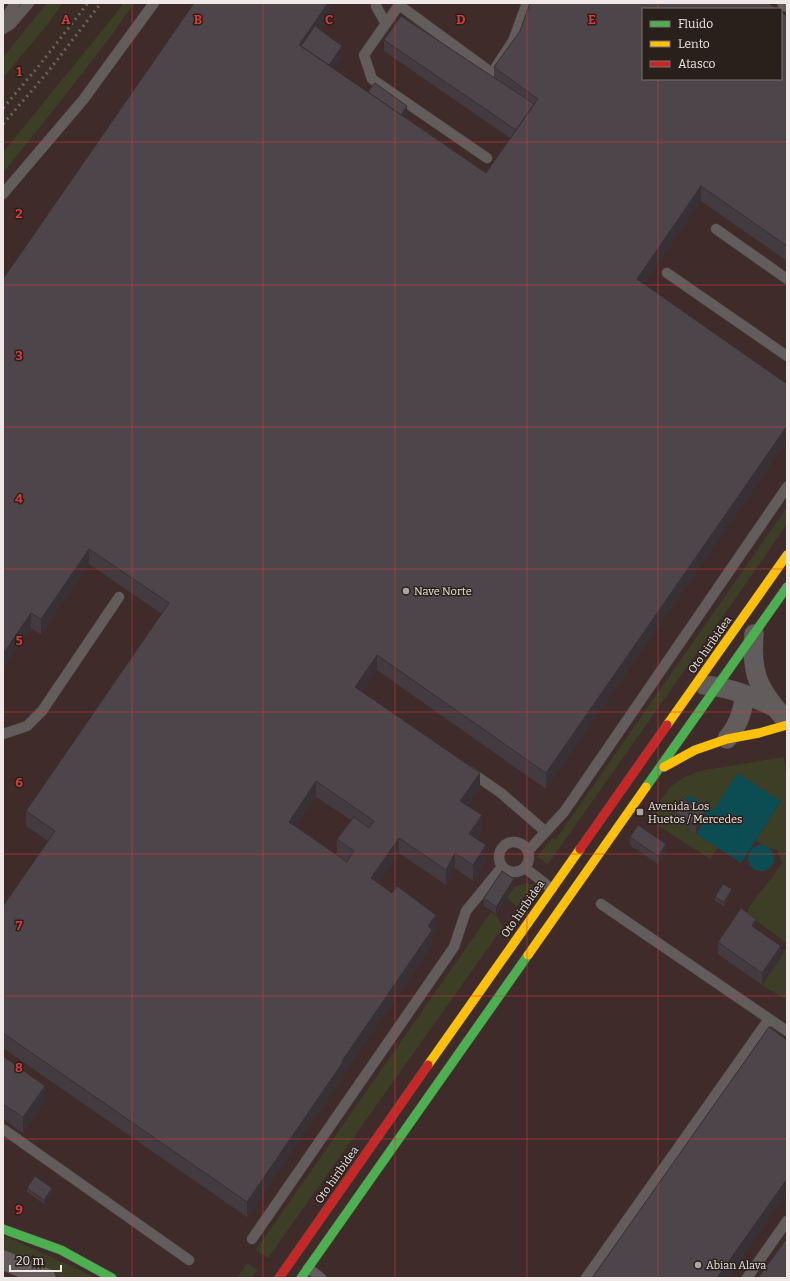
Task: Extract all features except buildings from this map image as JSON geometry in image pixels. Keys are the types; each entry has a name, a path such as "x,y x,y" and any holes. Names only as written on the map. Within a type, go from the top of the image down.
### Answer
{"street":[{"name":"Oto hiribidea","path":"279,1278 787,555"},
{"path":"301,1278 787,587"},
{"path":"754,634 753,658 762,689 781,714"},
{"path":"696,684 717,686 745,695 781,714"},
{"path":"727,739 736,727 741,716 745,695"},
{"path":"659,769 695,750 727,739 759,734 787,725"},
{"path":"3,1229 61,1250 112,1278"},
{"path":"3,1260 25,1274 46,1278"}],"lane":[{"path":"3,23 15,3"},
{"path":"3,29 11,24 29,3"},
{"path":"3,194 83,100 154,3"},
{"path":"376,3 376,6 386,24"},
{"path":"487,158 372,79 364,55 399,5 492,73 513,41 527,3"},
{"path":"782,3 787,7"},
{"path":"716,229 787,279"},
{"path":"667,273 787,356"},
{"path":"528,851 564,812 787,487"},
{"path":"3,734 27,726 42,711 119,597"},
{"path":"463,767 501,793 546,832"},
{"path":"514,842 523,844 528,851 529,860 525,868 518,872 509,872 502,867 499,859 500,850 506,844 514,842"},
{"path":"252,1239 454,947 466,911 502,867"},
{"path":"525,868 552,890"},
{"path":"601,904 787,1031"},
{"path":"586,1278 769,1019"},
{"path":"3,1130 189,1260"},
{"path":"747,1278 787,1221"},
{"path":"308,1268 321,1278"}],"shaded area":[{"path":"3,3 47,3 3,57"},
{"path":"63,3 123,3 3,152 3,78 49,23"},
{"path":"134,3 787,3 787,1278 3,1278 3,173 112,35"}],"green space":[{"path":"47,3 63,3 49,23 3,78 3,57"},
{"path":"123,3 134,3 112,35 3,173 3,152"},
{"path":"787,507 787,524 548,864 537,857 552,838 556,839"},
{"path":"784,757 787,781 787,943 747,914 749,907 782,864 777,850 762,845 756,840 781,801 713,811 689,796 674,819 718,848 710,859 648,819 670,787 683,778 699,771"},
{"path":"526,883 533,885 517,907 507,898 514,887"},
{"path":"491,912 496,915 503,927 268,1258 256,1250"},
{"path":"787,947 787,1000 762,985"},
{"path":"3,1235 97,1278 62,1278 3,1253"},
{"path":"247,1263 258,1270 251,1278 237,1278"}],"water":[{"path":"737,773 781,801 741,863 696,834 705,821 682,806 689,795 713,811"},
{"path":"761,845 770,849 774,858 770,867 761,871 752,867 748,858 752,849"}],"railway":[{"path":"3,108 38,67 88,3"},
{"path":"3,124 47,73 101,3"}],"traffic: fast":[{"path":"646,787 787,587"},
{"path":"301,1278 528,955"},
{"path":"3,1229 61,1250 112,1278"}],"traffic: slow":[{"path":"667,725 787,555"},
{"path":"664,767 695,750 727,739 759,733 787,725"},
{"path":"528,955 646,787"},
{"path":"428,1065 580,849"}],"traffic: jam":[{"path":"580,849 667,725"},
{"path":"279,1278 428,1065"}],"place":[{"name":"Nave Norte","path":"406,591"},
{"name":"Avenida Los Huetos / Mercedes","path":"640,812"},
{"name":"Abian Alava","path":"698,1265"}]}
